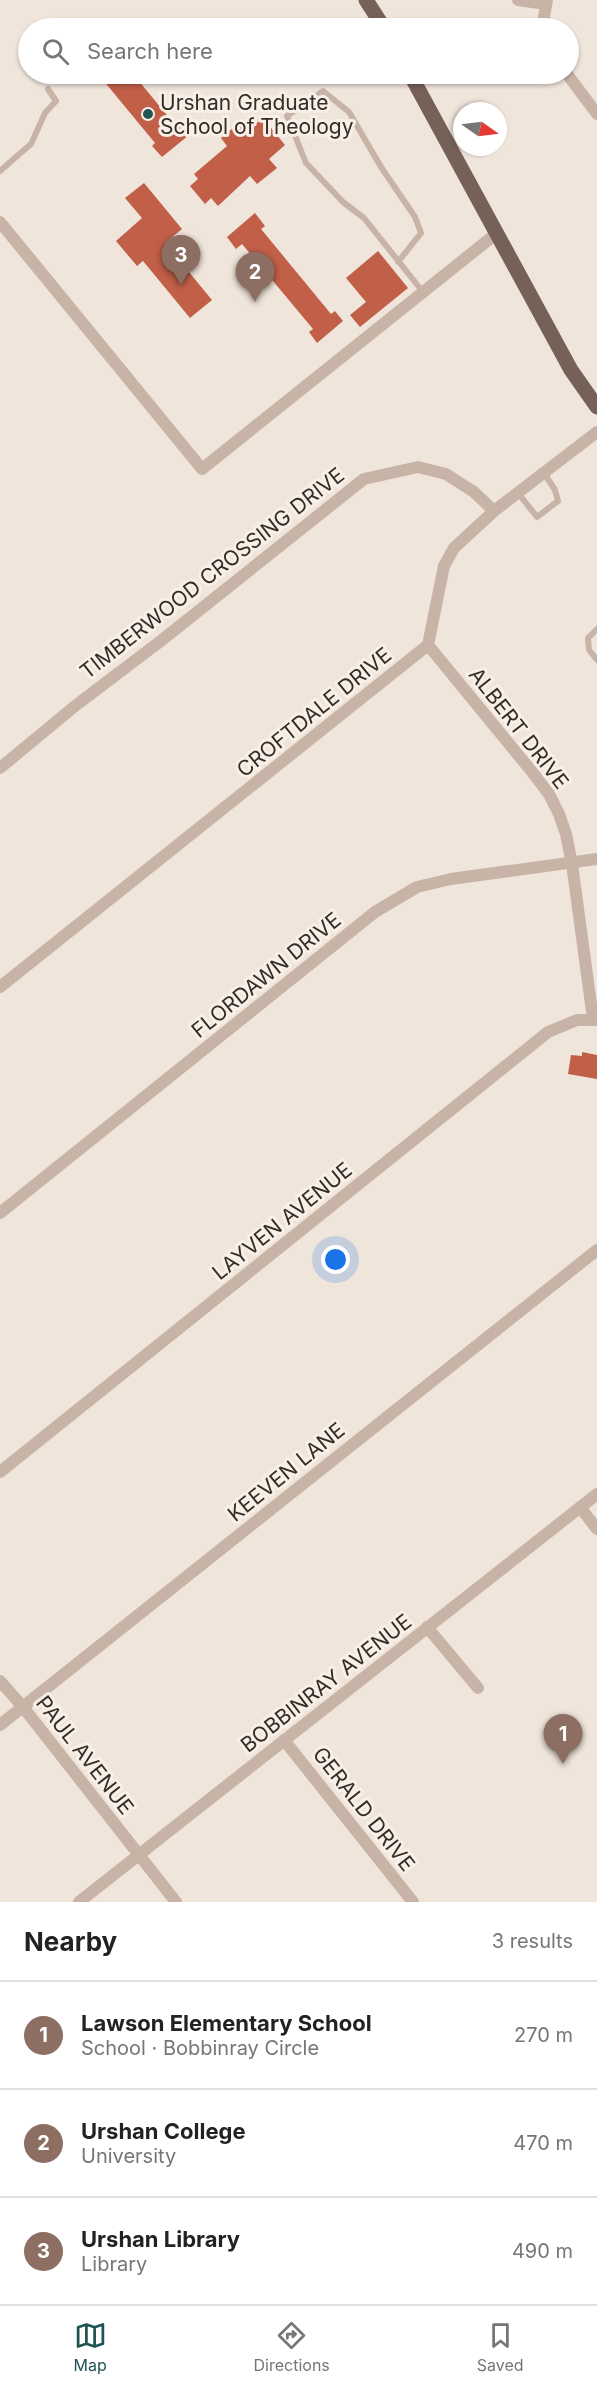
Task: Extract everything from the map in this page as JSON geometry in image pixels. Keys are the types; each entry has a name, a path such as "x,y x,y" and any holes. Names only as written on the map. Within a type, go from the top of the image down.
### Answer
{"main road":[{"path":"366,0 377,18"},
{"path":"381,0 382,18"},
{"path":"416,84 572,370 597,407"}],"street":[{"path":"518,0 546,2 545,18"},
{"path":"574,84 597,114"},
{"path":"0,222 202,469 497,232"},
{"path":"428,645 444,566 454,548 494,511 597,432"},
{"name":"TIMBERWOOD CROSSING DRIVE","path":"0,768 75,706 162,640 364,479 418,467 446,474 474,492 494,511"},
{"name":"ALBERT DRIVE","path":"428,645 549,794 559,813 573,864 595,1019"},
{"name":"CROFTDALE DRIVE","path":"0,987 428,645"},
{"name":"FLORDAWN DRIVE","path":"0,1213 375,912 397,897 417,887 451,879 597,860"},
{"name":"LAYVEN AVENUE","path":"0,1472 548,1032 577,1020 595,1019"},
{"name":"KEEVEN LANE","path":"0,1725 597,1250"},
{"name":"BOBBINRAY AVENUE","path":"79,1902 597,1494"},
{"path":"580,1507 597,1529"},
{"path":"428,1627 478,1688"},
{"name":"PAUL AVENUE","path":"0,1681 176,1902"},
{"name":"GERALD DRIVE","path":"284,1740 413,1902"}],"lane":[{"path":"0,171 31,144 45,113 56,101 48,89"},
{"path":"398,262 421,233 415,217 381,167 349,112 323,91 287,116 306,163 343,202 364,218 398,262 423,292"},
{"path":"519,493 537,517 558,501 555,490 544,472"},
{"path":"597,630 588,638 589,650 597,660"}],"building":[{"path":"106,84 141,84 176,126 180,123 189,135 162,157 152,146 155,143"},
{"path":"263,118 285,145 269,159 277,168 257,184 250,176 218,206 211,198 205,204 190,186 198,179 194,174 227,146 221,138 239,123 246,131"},
{"path":"144,183 182,229 165,243 212,300 190,318 143,261 137,266 116,241 142,218 125,198"},
{"path":"255,213 265,226 261,229 331,314 335,311 343,321 317,343 309,332 313,329 242,244 236,249 227,237"},
{"path":"378,251 408,288 360,327 350,315 366,302 346,278"},
{"path":"582,1052 597,1055 597,1079 568,1074 571,1055 582,1056"}],"place":[{"name":"Urshan Graduate School of Theology","path":"148,114"},
{"name":"Urshan Library","path":"181,285"},
{"name":"Urshan College","path":"255,302"},
{"name":"Lawson Elementary School","path":"563,1764"}]}
